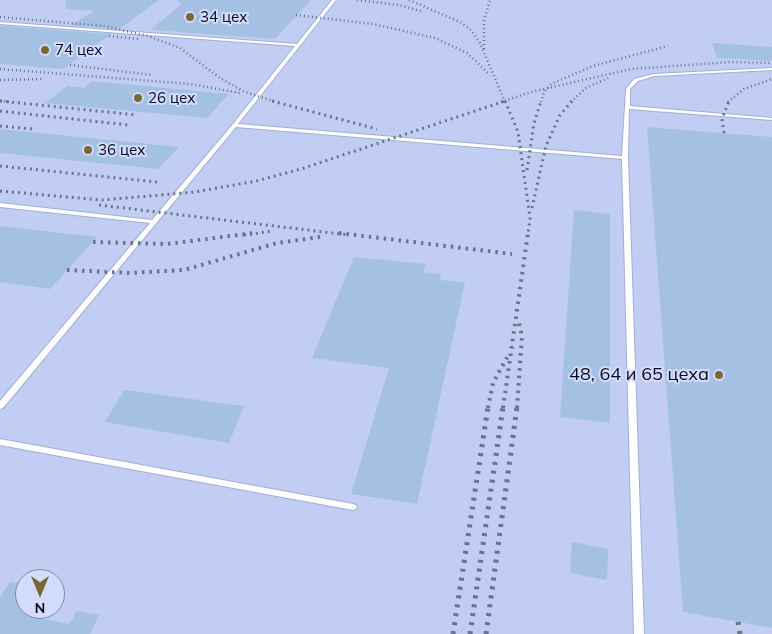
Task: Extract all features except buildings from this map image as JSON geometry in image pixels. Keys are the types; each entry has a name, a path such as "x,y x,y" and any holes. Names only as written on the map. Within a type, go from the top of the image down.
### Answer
{"lane":[{"path":"0,406 236,125 334,0"},
{"path":"0,23 298,45"},
{"path":"639,634 625,158 628,89 636,80 654,75 772,70"},
{"path":"628,107 772,119"},
{"path":"236,125 625,158"},
{"path":"0,205 153,222"},
{"path":"0,442 354,507"}],"shaded area":[{"path":"0,0 772,0 772,634 0,634"}],"railway":[{"path":"357,0 399,5 421,11"},
{"path":"409,0 460,22 470,29 480,43 505,101"},
{"path":"484,49 484,20 490,0"},
{"path":"296,15 373,24 435,38 467,53 490,75"},
{"path":"0,17 103,26 148,36 180,48 220,78 245,92 276,102"},
{"path":"109,36 138,39"},
{"path":"547,88 551,84 593,66 668,46"},
{"path":"547,88 631,69 731,62 772,63"},
{"path":"70,65 152,75"},
{"path":"0,69 190,84 240,93"},
{"path":"572,101 586,88 608,78"},
{"path":"0,80 41,79"},
{"path":"729,101 744,89 772,79"},
{"path":"505,101 547,88"},
{"path":"541,102 547,88"},
{"path":"11,102 0,101 137,115"},
{"path":"272,101 377,129"},
{"path":"0,191 102,200 195,192 256,181 301,169 505,101"},
{"path":"505,101 518,132 530,218 528,235"},
{"path":"527,170 534,123 541,101"},
{"path":"532,208 546,146 560,115 572,101"},
{"path":"724,133 722,119 729,101"},
{"path":"0,111 128,125"},
{"path":"0,126 32,129"},
{"path":"0,166 157,182"},
{"path":"99,205 349,235"},
{"path":"244,235 274,231"},
{"path":"93,242 167,244 254,233"},
{"path":"339,233 512,254"},
{"path":"503,408 528,233"},
{"path":"67,270 130,273 184,270 277,243 320,237"},
{"path":"517,408 522,336 518,319"},
{"path":"488,408 493,383 509,354"},
{"path":"453,634 488,407"},
{"path":"470,634 503,407"},
{"path":"486,634 517,407"},
{"path":"738,622 740,634"}],"place":[{"name":"34 цех","path":"190,17"},
{"name":"74 цех","path":"45,50"},
{"name":"26 цех","path":"138,98"},
{"name":"36 цех","path":"88,150"},
{"name":"48, 64 и 65 цеха","path":"719,375"}]}
